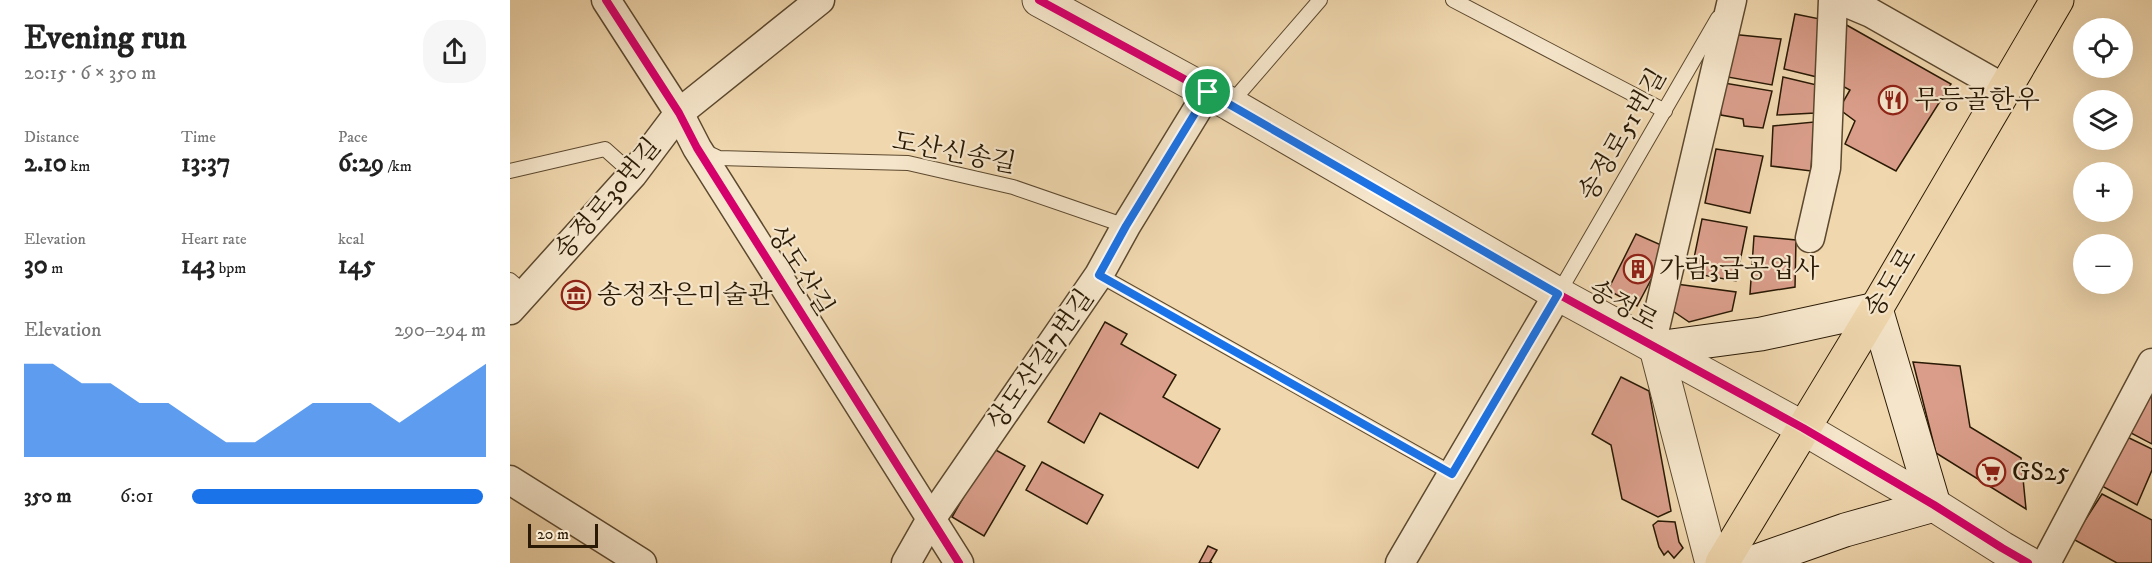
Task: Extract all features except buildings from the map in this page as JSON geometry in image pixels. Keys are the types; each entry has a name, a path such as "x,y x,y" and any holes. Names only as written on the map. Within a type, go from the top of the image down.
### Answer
{"main road":[{"name":"송도로","path":"1722,563 1876,309 2057,0"}],"street":[{"name":"상도산길","path":"606,0 679,113 697,148 959,563"},
{"name":"송정로30번길","path":"515,295 633,174 679,113 820,0"},
{"name":"송정로","path":"1039,0 1219,98 1558,294 1803,428 1934,505 2017,560"},
{"path":"1712,563 1654,347 1730,0"},
{"path":"1810,238 1826,168 1833,0"},
{"path":"1840,0 1872,6 2005,89"},
{"name":"상도산길7번길","path":"906,563 932,519 1099,275 1126,226 1219,98"},
{"path":"1400,563 1558,294"},
{"path":"1654,347 1761,334 1876,309 1934,505 1845,530 1751,563"},
{"path":"2046,563 2152,363"},
{"path":"510,480 642,563"}],"lane":[{"path":"1219,98 1320,0"},
{"path":"1453,0 1665,111"},
{"name":"송정로51번길","path":"1558,294 1730,0"},
{"name":"도산신송길","path":"697,148 720,158 908,163 1013,187 1126,226"},
{"path":"512,168 605,149 633,174"},
{"path":"1099,275 1452,474"}],"cycle path":[{"path":"606,0 679,113 697,148 959,563"},
{"path":"1039,0 1230,104 1558,294 1803,428 2028,563"}],"place":[{"name":"무등골한우","path":"1893,100"},
{"name":"가람3급공업사","path":"1638,269"},
{"name":"송정작은미술관","path":"576,295"},
{"name":"GS25","path":"1991,472"}],"route":[{"path":"1208,92 1558,294 1452,474 1099,275 1126,226 1208,92"}]}
